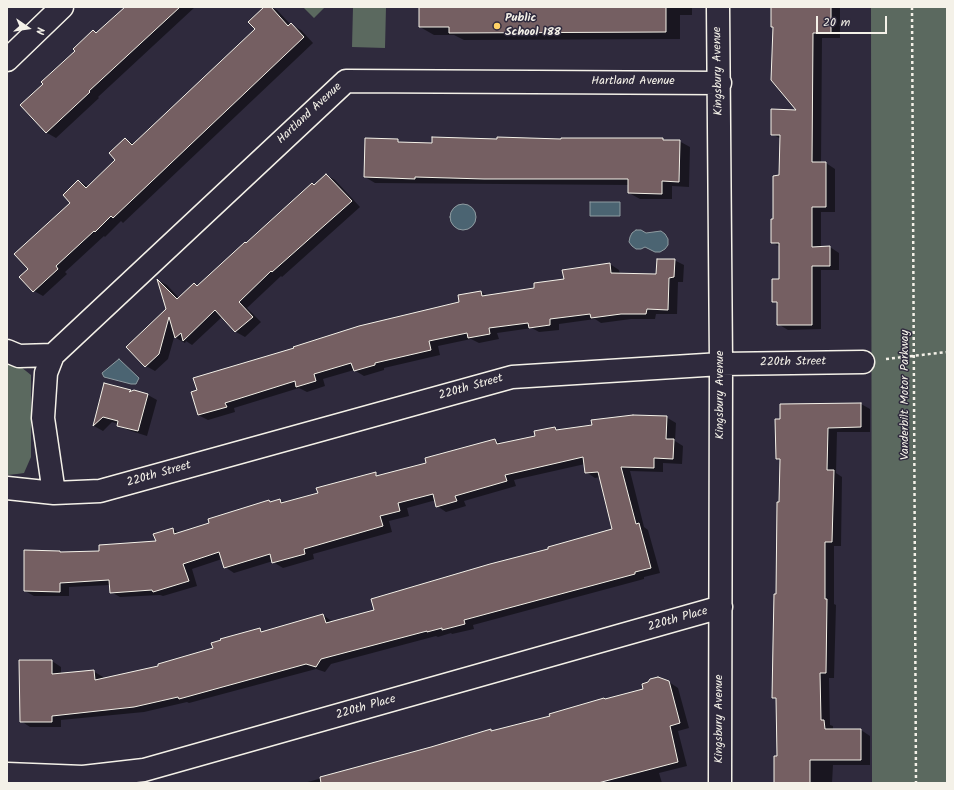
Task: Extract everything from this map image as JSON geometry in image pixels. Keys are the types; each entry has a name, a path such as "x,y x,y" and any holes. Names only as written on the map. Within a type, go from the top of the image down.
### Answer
{"street":[{"path":"7,60 62,7"},
{"name":"Kingsbury Avenue","path":"718,7 718,59 720,83 721,364 720,783"},
{"name":"Hartland Avenue","path":"52,355 346,81 720,83"},
{"path":"7,351 19,356 52,355 46,373 43,418 54,493"},
{"name":"220th Street","path":"7,488 54,493 100,491 512,377 721,364 863,362"},
{"name":"220th Place","path":"7,774 82,777 144,770 721,608"}],"path":[{"name":"Vanderbilt Motor Parkway","path":"912,7 916,783"},
{"path":"863,362 947,352"}],"green space":[{"path":"303,7 325,7 314,18"},
{"path":"353,7 386,7 385,48 352,47"},
{"path":"871,7 947,7 947,783 872,783"},
{"path":"7,364 21,367 31,375 31,457 24,473 7,475"}],"water":[{"path":"590,202 620,202 620,216 590,216"},
{"path":"463,204 472,208 476,217 472,226 463,230 454,226 450,217 454,208"},
{"path":"636,230 641,230 646,233 661,231 668,239 668,245 660,252 655,252 645,247 636,249 629,242 632,233"},
{"path":"119,359 139,378 136,384 104,377 102,373"}],"building":[{"path":"125,7 180,7 46,133 20,105 43,84 41,82 75,51 73,49 93,30 96,33"},
{"path":"264,7 271,7 288,26 291,23 304,37 113,218 111,216 56,266 58,269 33,292 19,277 28,269 14,254 70,203 63,195 78,180 86,188 115,160 109,153 125,138 132,145 255,29 248,22"},
{"name":"Public School 188","path":"419,7 666,7 666,32 449,33 449,27 419,27"},
{"path":"771,7 831,7 831,33 813,33 812,162 826,162 826,207 812,207 812,247 830,246 830,266 812,266 812,325 777,325 777,302 772,302 772,279 779,279 779,243 771,243 771,219 773,219 773,176 779,175 780,135 771,135 771,109 796,110 771,80 773,27 771,27"},
{"path":"432,137 497,139 497,137 561,139 663,138 663,140 680,140 679,182 662,181 662,194 628,193 628,179 484,179 415,177 415,179 364,177 365,138 398,139 398,142 432,143"},
{"path":"326,174 352,201 272,272 271,271 239,302 253,317 235,332 215,310 183,341 181,333 175,338 169,317 159,354 145,367 126,347 166,309 157,279 177,299 194,283 197,286 312,183 314,185"},
{"path":"657,259 675,259 674,277 669,278 668,310 647,309 646,314 621,314 591,318 590,314 550,319 550,325 529,328 528,323 489,328 490,334 468,338 467,333 429,341 431,350 375,363 375,365 354,371 351,363 314,374 316,381 296,387 295,381 225,403 227,407 198,415 191,392 197,390 193,378 294,348 293,347 359,326 459,302 458,295 481,291 482,296 534,288 534,283 564,279 562,270 610,263 611,273 656,274"},
{"path":"104,383 131,390 129,392 134,390 148,394 138,431 117,426 118,421 103,417 93,426"},
{"path":"861,403 861,427 828,428 827,470 834,470 832,542 825,542 825,599 827,599 826,673 820,673 821,720 824,720 825,729 861,729 861,760 810,760 810,783 774,783 774,756 777,756 776,698 772,698 773,643 774,594 776,594 777,502 779,502 780,459 776,459 775,419 780,419 780,404"},
{"path":"633,415 667,416 666,439 674,439 673,459 654,458 654,468 621,467 636,524 639,523 651,568 635,572 635,574 464,620 465,624 442,630 442,628 427,631 321,659 316,667 306,664 179,699 178,697 134,707 52,716 52,722 20,722 19,660 52,660 52,674 94,670 95,680 158,666 158,664 213,648 211,643 221,640 220,639 260,628 261,632 323,614 326,623 374,610 371,599 490,564 548,549 548,547 612,529 598,472 585,473 583,457 505,475 507,481 455,496 457,501 436,507 433,494 398,503 400,511 380,516 383,526 304,549 305,554 272,563 270,554 224,568 219,552 183,564 189,581 153,592 152,590 110,593 109,580 60,583 60,592 24,591 24,550 60,552 99,551 99,545 156,541 153,534 173,528 174,534 209,523 208,519 269,500 270,502 280,499 281,503 318,493 316,488 376,472 376,476 426,463 425,458 495,439 497,444 535,436 534,431 555,427 556,430 592,425 591,420"},
{"path":"658,677 669,681 680,723 670,726 678,762 598,783 321,783 320,777 491,729 491,731 550,716 549,714 604,698 643,689 642,684 648,682 650,679"}],"place":[{"name":"Public School 188","path":"497,26"}]}
